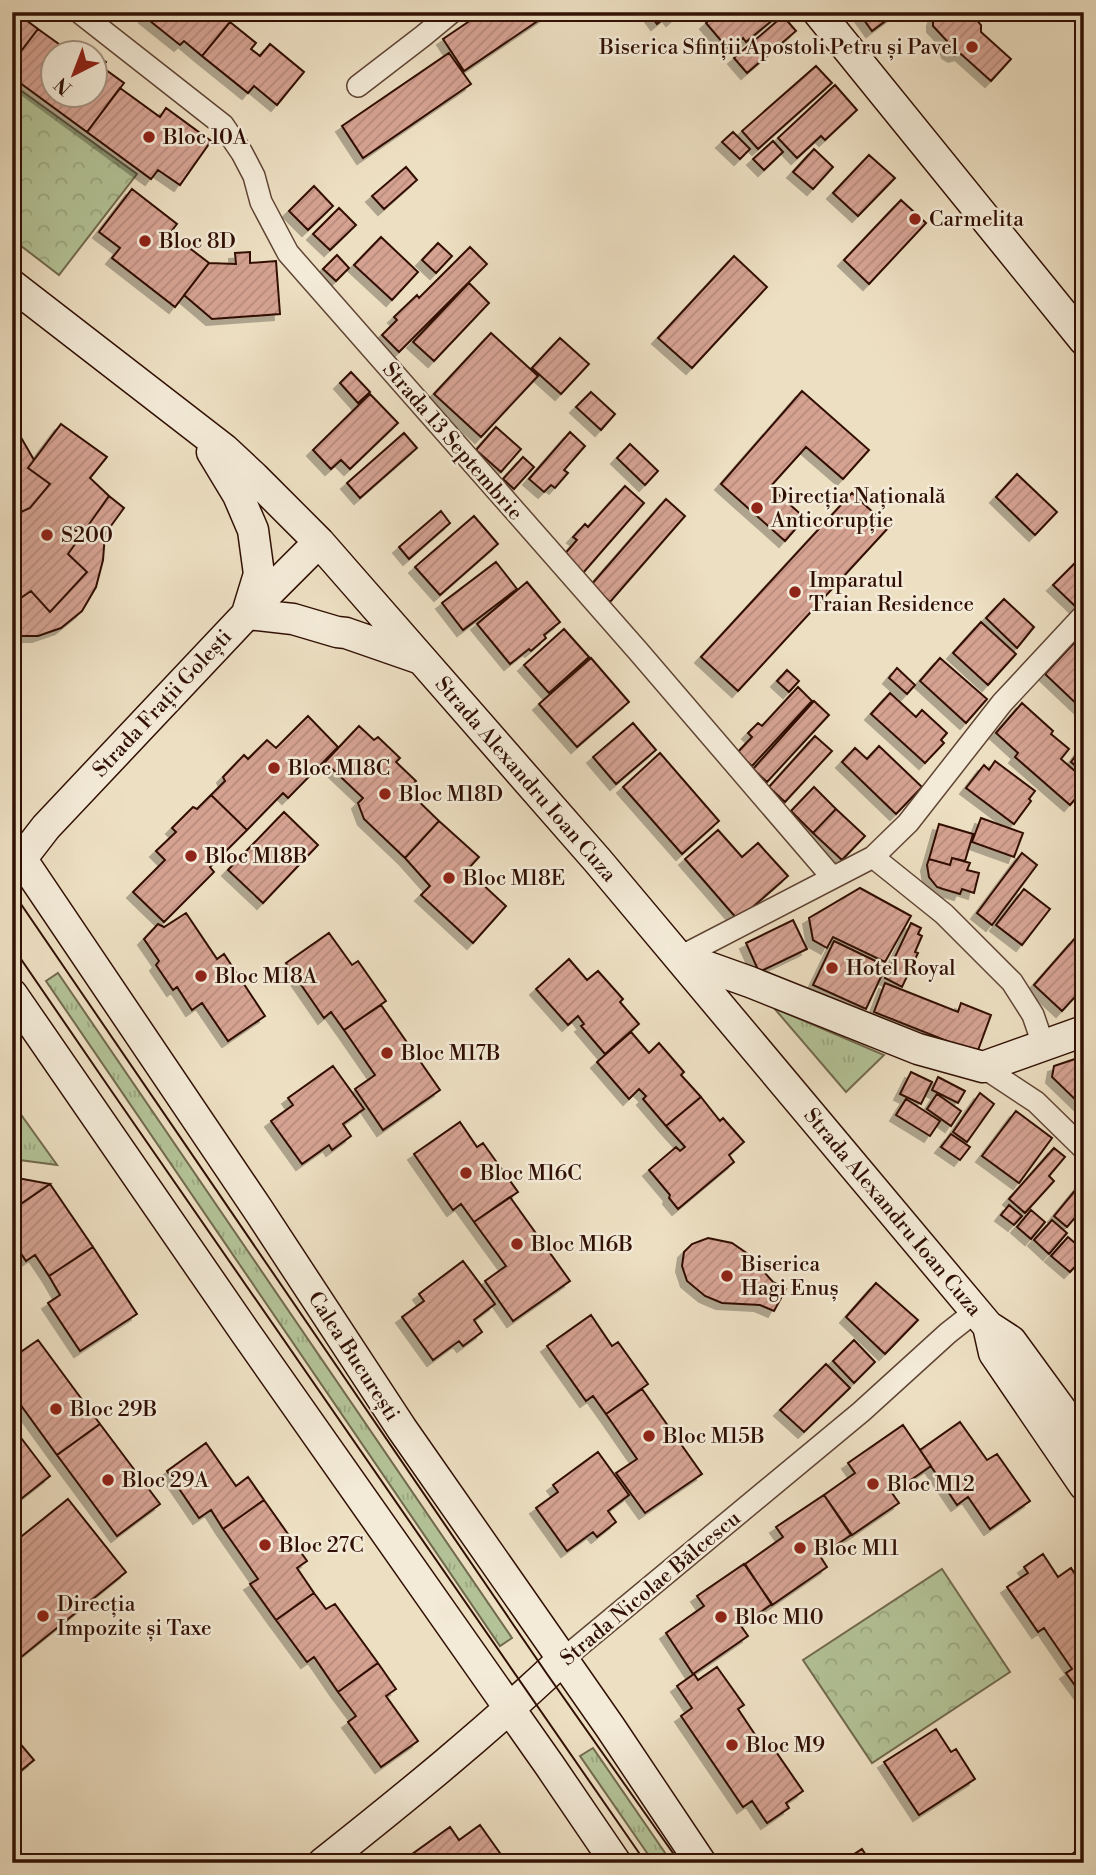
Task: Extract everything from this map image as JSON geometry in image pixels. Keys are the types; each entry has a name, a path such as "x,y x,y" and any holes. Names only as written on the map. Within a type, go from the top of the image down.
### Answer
{"main road":[{"path":"818,12 1084,340"},
{"name":"Strada Alexandru Ioan Cuza","path":"12,285 224,450 319,542 680,957 982,1319 1011,1341 1084,1441"},
{"path":"199,431 238,495 253,530 259,573 247,614 293,620 346,633 419,658"},
{"name":"Strada Frații Golești","path":"15,859 247,614 319,542"},
{"name":"Calea București","path":"15,859 257,1208 402,1429 610,1727 701,1863"},
{"path":"680,957 918,1049 983,1067 1084,1031"},
{"path":"17,1008 616,1863"},
{"name":"Strada Alexandru Ioan Cuza","path":"982,1319 994,1353 1084,1485"},
{"name":"Strada Nicolae Bălcescu","path":"323,1863 509,1709 562,1660"}],"street":[{"path":"358,86 452,12"},
{"name":"Strada 13 Septembrie","path":"81,13 223,125 254,176 261,201 288,253 638,651 832,877"},
{"path":"680,957 873,857 908,823 1002,703 1084,615"},
{"path":"873,857 944,914 1012,982 1033,1015 1043,1044"},
{"path":"983,1067 1036,1102 1084,1149"},
{"name":"Strada Nicolae Bălcescu","path":"562,1660 861,1412 948,1333 982,1319"}],"green space":[{"path":"12,84 38,103 38,108 45,108 137,174 59,275 12,239"},
{"path":"58,973 512,1638 500,1646 46,981"},
{"path":"774,1008 884,1055 846,1092"},
{"path":"12,1102 57,1165 12,1159"},
{"path":"942,1569 1010,1672 872,1763 803,1660"},
{"path":"593,1748 672,1863 654,1863 580,1756"}],"building":[{"path":"12,12 38,29 12,63"},
{"path":"143,12 218,12 230,22 202,56 184,41 180,45 145,17"},
{"path":"483,12 551,12 464,71 443,39"},
{"path":"648,12 681,12 672,20 668,15 657,24"},
{"path":"719,12 780,14 746,42 743,38 729,50 706,23"},
{"path":"860,12 894,12 895,14 872,31"},
{"name":"Biserica Sfinții Apostoli Petru și Pavel","path":"936,12 959,12 966,19 975,18 981,25 981,32 1011,59 991,81 961,54 954,56 948,52 947,41 933,26"},
{"path":"783,16 796,31 747,73 734,58"},
{"path":"230,22 256,43 251,49 260,56 270,44 304,72 277,105 254,86 248,93 202,56"},
{"path":"38,29 51,38 38,38 38,96 12,77 12,63"},
{"path":"449,53 471,84 363,158 342,126"},
{"path":"816,66 832,83 758,149 742,131"},
{"path":"108,71 124,83 108,104"},
{"path":"835,85 857,110 825,140 821,136 797,158 778,138"},
{"name":"Bloc 10A","path":"120,88 160,117 166,108 211,141 180,185 158,170 151,179 87,132 105,108 108,108"},
{"path":"54,108 105,108 87,132"},
{"path":"733,132 750,149 740,159 722,142"},
{"path":"773,141 783,152 764,170 753,159"},
{"path":"814,149 833,167 813,189 793,172"},
{"path":"869,155 895,178 858,216 833,193"},
{"path":"406,167 417,180 384,209 372,196"},
{"path":"314,186 333,206 308,230 289,211"},
{"name":"Bloc 8D","path":"132,189 177,224 170,233 209,263 175,307 112,258 120,248 99,232"},
{"path":"901,200 926,223 869,284 844,260"},
{"path":"339,208 356,225 330,250 313,234"},
{"path":"381,237 418,272 392,300 354,265"},
{"path":"438,243 452,256 436,273 422,260"},
{"path":"470,247 487,264 399,352 382,335 397,320 394,317 417,295 419,298"},
{"path":"250,252 250,263 276,261 280,314 212,319 184,295 209,263 236,264 235,253"},
{"path":"337,255 349,268 336,281 323,269"},
{"path":"734,256 767,287 692,368 658,338"},
{"path":"469,283 489,303 434,361 413,342"},
{"path":"491,333 538,376 481,437 434,394"},
{"path":"560,338 589,364 561,394 532,368"},
{"path":"351,372 370,392 358,403 340,383"},
{"path":"802,391 869,450 843,479 806,447 770,487 805,518 785,541 721,484"},
{"path":"591,392 615,414 601,430 576,407"},
{"path":"370,394 398,423 350,469 341,460 331,469 313,450"},
{"name":"S200","path":"61,424 107,457 90,478 109,496 68,554 87,572 50,612 31,591 12,604 12,516 30,508 50,484 28,468"},
{"name":"S200","path":"12,426 34,460 28,468 50,484 30,508 12,516"},
{"path":"496,427 521,449 501,472 476,450"},
{"path":"570,432 585,446 564,470 568,473 555,488 551,485 544,492 529,479"},
{"path":"404,433 417,448 360,498 347,483"},
{"path":"630,444 658,471 645,485 617,458"},
{"path":"523,457 534,467 514,489 503,479"},
{"path":"1017,474 1057,512 1035,535 996,497"},
{"path":"625,486 644,503 583,573 563,556 577,540 573,537 585,524 588,527"},
{"name":"Imparatul Traian Residence","path":"852,493 889,527 738,691 701,657"},
{"name":"S200","path":"109,496 124,508 105,534 103,560 96,587 82,611 61,628 38,636 12,636 12,604 31,591 50,612 87,572 68,554"},
{"path":"666,499 685,516 610,602 591,585"},
{"path":"441,511 450,523 409,559 399,547"},
{"path":"474,516 498,544 440,595 415,567"},
{"path":"1084,554 1084,597 1075,606 1053,585"},
{"path":"496,562 517,589 463,630 442,603"},
{"path":"527,582 560,622 544,635 546,638 531,651 529,649 510,664 477,624"},
{"path":"1004,599 1034,627 1017,648 986,618"},
{"path":"981,622 1016,654 988,685 953,653"},
{"path":"564,629 589,657 549,693 524,665"},
{"path":"1076,641 1084,649 1084,711 1045,674"},
{"path":"591,658 629,702 577,747 539,704"},
{"path":"940,658 987,699 966,723 920,681"},
{"path":"897,668 915,685 907,694 889,678"},
{"path":"787,670 799,681 789,692 777,681"},
{"path":"798,687 812,701 752,766 737,753 752,737 748,733 758,723 762,726"},
{"path":"890,693 916,717 922,710 947,733 941,740 944,743 925,763 871,714"},
{"path":"814,701 829,715 767,782 753,769"},
{"path":"1022,703 1069,749 1061,759 1084,779 1084,789 1070,805 1015,757 1018,753 996,733"},
{"name":"Bloc M18C","path":"308,716 338,747 288,798 283,793 247,830 211,795 225,781 223,777 244,755 248,759 267,740 276,748"},
{"path":"633,723 656,750 616,784 593,757"},
{"name":"Bloc M18D","path":"359,726 374,740 378,737 400,758 396,762 416,781 407,790 439,821 405,858 364,819 358,803 363,798 325,762"},
{"path":"815,736 832,751 785,802 769,787"},
{"path":"879,746 922,787 896,814 842,762 855,748 867,759"},
{"path":"1084,746 1084,773 1071,762"},
{"path":"660,753 719,821 682,854 623,787"},
{"path":"995,761 1035,791 1014,824 966,788 984,765 989,770"},
{"path":"814,787 836,809 813,833 791,811"},
{"name":"Bloc M18B","path":"211,795 247,830 210,867 214,872 164,922 133,892 165,860 156,851 176,832 172,828 193,807 197,809"},
{"path":"836,809 865,836 842,860 813,833"},
{"path":"284,812 318,845 263,903 228,870"},
{"path":"981,818 1023,833 1014,857 972,842"},
{"name":"Bloc M18E","path":"439,821 479,857 467,870 506,906 473,943 421,895 430,886 405,858"},
{"path":"939,824 973,834 965,861 952,858 950,865 929,859"},
{"path":"718,830 742,857 758,843 788,876 738,920 685,859"},
{"path":"1022,853 1037,865 992,925 977,913"},
{"path":"952,858 970,863 967,870 979,873 974,893 962,889 960,894 937,887 929,877 929,859 950,865"},
{"path":"860,888 911,916 885,962 833,937 827,948 813,940 809,918"},
{"path":"1024,889 1050,909 1022,945 996,925"},
{"name":"Bloc M18A","path":"186,913 217,959 224,954 265,1016 228,1041 202,1003 192,1010 177,987 173,990 156,965 159,961 144,939 158,924 164,927"},
{"path":"793,920 807,949 759,972 746,943"},
{"path":"911,923 921,928 918,934 922,936 915,952 918,953 902,987 885,978"},
{"path":"329,933 352,965 358,961 386,1001 344,1030 331,1012 324,1018 286,963"},
{"path":"1075,938 1084,945 1084,987 1062,1011 1034,985"},
{"path":"834,941 886,966 866,1009 813,985"},
{"path":"569,959 587,980 598,971 623,999 620,1002 639,1024 605,1054 581,1026 584,1024 578,1016 568,1025 536,989"},
{"path":"885,983 958,1012 961,1003 991,1015 977,1053 874,1012"},
{"name":"Bloc M17B","path":"381,1005 440,1090 383,1130 355,1089 375,1075 344,1030"},
{"path":"631,1032 649,1053 659,1043 684,1072 681,1075 701,1097 666,1126 643,1099 646,1096 639,1089 629,1099 597,1062"},
{"path":"1084,1056 1084,1108 1052,1077 1054,1066"},
{"path":"333,1066 364,1109 343,1124 351,1136 332,1150 329,1145 302,1164 271,1121 293,1105 288,1098"},
{"path":"911,1072 932,1082 921,1104 900,1094"},
{"path":"938,1077 965,1091 958,1103 932,1090"},
{"path":"980,1093 994,1104 967,1142 953,1132"},
{"path":"937,1094 961,1111 951,1126 927,1109"},
{"path":"701,1097 720,1121 723,1118 744,1142 729,1155 734,1162 678,1209 649,1170 676,1147 680,1151 685,1147 666,1126"},
{"path":"906,1099 940,1121 930,1136 896,1115"},
{"path":"1016,1111 1052,1138 1019,1183 982,1156"},
{"name":"Bloc M16C","path":"460,1122 477,1147 483,1143 518,1192 474,1222 461,1204 453,1210 414,1154"},
{"path":"951,1134 970,1147 960,1160 941,1147"},
{"path":"1054,1148 1065,1157 1049,1176 1054,1181 1025,1213 1009,1199"},
{"path":"12,1177 50,1184 12,1210"},
{"path":"1082,1182 1084,1207 1067,1227 1054,1216"},
{"path":"50,1184 93,1247 49,1276 35,1255 26,1261 12,1240 12,1210"},
{"name":"Bloc M16B","path":"510,1197 570,1281 513,1321 485,1281 506,1266 474,1222"},
{"path":"1009,1205 1022,1216 1014,1225 1001,1215"},
{"path":"1031,1210 1045,1222 1031,1239 1017,1227"},
{"path":"1052,1220 1067,1233 1049,1254 1034,1240"},
{"path":"1068,1237 1084,1251 1084,1257 1070,1272 1051,1256"},
{"name":"Biserica Hagi Enuș","path":"708,1238 732,1243 748,1254 773,1282 786,1289 774,1311 760,1305 722,1303 705,1296 687,1281 682,1266 684,1252 692,1244"},
{"path":"93,1247 137,1314 80,1351 48,1303 60,1295 49,1276"},
{"path":"463,1261 495,1304 474,1320 482,1332 463,1346 459,1341 433,1360 402,1317 424,1301 419,1294"},
{"path":"876,1283 918,1320 885,1354 846,1317"},
{"path":"591,1315 612,1346 618,1342 648,1384 606,1414 593,1396 586,1401 547,1346"},
{"name":"Bloc 29B","path":"38,1340 100,1424 57,1455 12,1393 12,1358"},
{"path":"854,1340 875,1362 854,1383 833,1361"},
{"path":"826,1364 850,1388 804,1432 780,1410"},
{"name":"Bloc M15B","path":"642,1389 702,1474 645,1513 616,1473 637,1459 606,1414"},
{"path":"960,1422 987,1460 997,1454 1030,1501 990,1529 968,1497 957,1505 920,1450"},
{"name":"Bloc 29A","path":"100,1424 160,1504 117,1536 57,1455"},
{"name":"Bloc M12","path":"903,1425 931,1466 892,1493 899,1503 852,1535 824,1495 855,1473 848,1463"},
{"path":"12,1426 50,1476 12,1506"},
{"path":"206,1443 236,1486 248,1477 264,1500 223,1529 211,1510 199,1518 167,1471"},
{"path":"598,1452 629,1495 608,1511 616,1522 597,1537 593,1532 567,1551 536,1508 558,1492 553,1485"},
{"name":"Bloc M11","path":"824,1495 851,1535 820,1556 827,1567 772,1605 745,1564 783,1537 776,1527"},
{"name":"Direcția Impozite și Taxe","path":"68,1499 126,1572 15,1662 12,1659 12,1544"},
{"name":"Bloc 27C","path":"264,1500 307,1561 297,1568 314,1593 276,1620 250,1584 258,1579 223,1529"},
{"path":"1043,1554 1058,1577 1071,1568 1084,1588 1084,1698 1066,1673 1072,1669 1044,1628 1038,1632 1007,1587 1028,1573 1024,1567"},
{"name":"Bloc M10","path":"744,1564 772,1604 741,1626 748,1636 693,1674 666,1633 704,1606 697,1596"},
{"path":"314,1593 326,1609 335,1604 378,1663 338,1692 314,1657 307,1662 276,1620"},
{"path":"378,1663 396,1689 386,1696 418,1741 381,1767 348,1722 356,1716 338,1692"},
{"name":"Bloc M9","path":"717,1667 744,1705 738,1709 762,1745 766,1750 772,1746 803,1791 786,1803 789,1808 767,1823 752,1801 743,1807 681,1716 692,1708 677,1686 694,1674 698,1680"},
{"path":"936,1729 951,1752 956,1749 975,1779 919,1815 884,1762"},
{"path":"12,1734 34,1760 12,1778"},
{"path":"480,1825 507,1863 413,1863 408,1857 450,1827 459,1840"},
{"path":"1084,1844 1084,1863 1062,1863"},
{"path":"862,1849 871,1863 828,1863 838,1856 842,1862"}],"tram line":[{"path":"12,891 547,1674 680,1863"},
{"path":"12,946 646,1863"}],"place":[{"name":"Biserica Sfinții Apostoli Petru și Pavel","path":"972,47"},
{"name":"Bloc 10A","path":"149,137"},
{"name":"Carmelita","path":"915,219"},
{"name":"Bloc 8D","path":"145,241"},
{"name":"Direcția Națională Anticorupție","path":"757,508"},
{"name":"S200","path":"47,535"},
{"name":"Imparatul Traian Residence","path":"795,592"},
{"name":"Bloc M18C","path":"274,768"},
{"name":"Bloc M18D","path":"385,794"},
{"name":"Bloc M18B","path":"191,856"},
{"name":"Bloc M18E","path":"449,878"},
{"name":"Hotel Royal","path":"832,968"},
{"name":"Bloc M18A","path":"201,976"},
{"name":"Bloc M17B","path":"387,1053"},
{"name":"Bloc M16C","path":"466,1173"},
{"name":"Bloc M16B","path":"517,1244"},
{"name":"Biserica Hagi Enuș","path":"727,1276"},
{"name":"Bloc 29B","path":"56,1409"},
{"name":"Bloc M15B","path":"649,1436"},
{"name":"Bloc 29A","path":"108,1480"},
{"name":"Bloc M12","path":"873,1484"},
{"name":"Bloc 27C","path":"265,1545"},
{"name":"Bloc M11","path":"800,1548"},
{"name":"Direcția Impozite și Taxe","path":"43,1616"},
{"name":"Bloc M10","path":"721,1617"},
{"name":"Bloc M9","path":"732,1745"}]}
